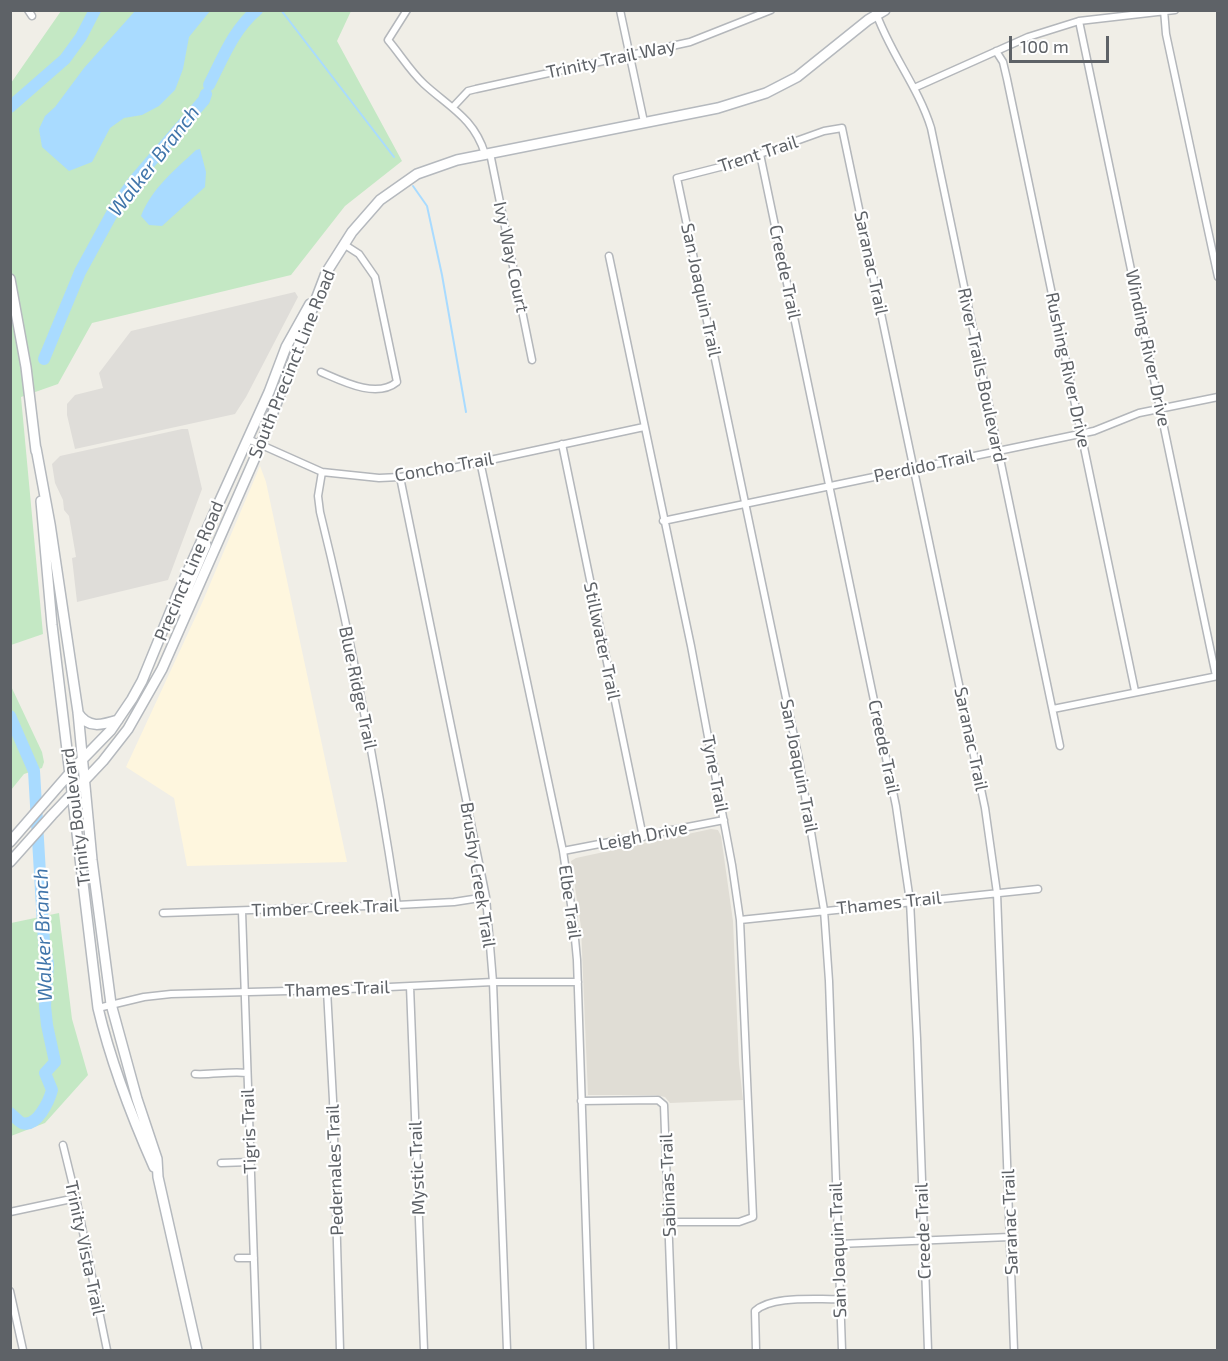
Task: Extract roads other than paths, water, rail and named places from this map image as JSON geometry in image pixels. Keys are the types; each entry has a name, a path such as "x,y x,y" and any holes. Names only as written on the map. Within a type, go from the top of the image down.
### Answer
{"main road":[{"name":"South Precinct Line Road","path":"72,794 103,761 128,729 148,695 261,444 326,273 360,221 375,205 417,174 457,160 718,108 766,93 797,78 879,12"},
{"name":"Precinct Line Road","path":"10,842 118,720 142,681 286,347 326,273"},
{"name":"Trinity Boulevard","path":"10,279 26,367 36,448 52,625 98,1008 108,1050 125,1100 158,1177"},
{"name":"Trinity Boulevard","path":"36,448 52,534 78,712 92,860 111,1005 137,1099 157,1160 158,1177 197,1350"},
{"path":"186,612 181,604 214,527 213,514"},
{"path":"164,627 176,635"},
{"path":"78,712 90,725 118,720"},
{"path":"10,862 72,794"}],"street":[{"name":"Ivy Way Court","path":"407,10 388,40 424,84 471,125 487,154 532,360"},
{"path":"620,10 644,122"},
{"name":"Trinity Trail Way","path":"453,107 468,91 690,42 771,10"},
{"path":"914,88 1028,37 1079,21 1175,10"},
{"path":"1164,11 1166,34 1215,252 1218,277"},
{"name":"River Trails Boulevard","path":"879,12 898,62 924,108 931,129 1060,746"},
{"name":"Winding River Drive","path":"1079,21 1217,676"},
{"name":"Rushing River Drive","path":"996,51 1003,62 1007,79 1135,692"},
{"name":"Trent Trail","path":"680,191 677,178 732,164 824,131 842,128 844,137"},
{"name":"Saranac Trail","path":"844,137 985,808 997,893 1014,1350"},
{"name":"Creede Trail","path":"760,154 896,806 910,901 928,1350"},
{"name":"San Joaquin Trail","path":"680,191 799,760 824,910 829,981 842,1350"},
{"path":"321,372 348,383 367,387 383,388 397,382 375,277 359,254 345,245"},
{"name":"Tyne Trail","path":"609,256 690,646 724,820 740,920 753,1217 739,1222 670,1222"},
{"name":"Perdido Trail","path":"663,521 1082,434 1105,428 1139,413 1218,397"},
{"name":"Concho Trail","path":"248,439 322,471 361,478 400,477 439,471 644,427"},
{"name":"Stillwater Trail","path":"562,444 643,837"},
{"name":"Elbe Trail","path":"480,461 563,851 574,928 578,982 590,1350"},
{"name":"Blue Ridge Trail","path":"322,471 318,496 320,512 361,700 385,825 397,905"},
{"name":"Brushy Creek Trail","path":"400,477 486,897 493,982 507,1350"},
{"path":"1053,709 1217,676"},
{"name":"Leigh Drive","path":"563,851 724,820"},
{"name":"Thames Trail","path":"740,920 1038,889"},
{"name":"Timber Creek Trail","path":"163,913 397,905 454,902 486,897"},
{"name":"Tigris Trail","path":"242,911 257,1350"},
{"name":"Thames Trail","path":"98,1008 171,994 327,990 493,982 578,982"},
{"name":"Mystic Trail","path":"410,986 424,1350"},
{"name":"Pedernales Trail","path":"327,990 333,1100 340,1350"},
{"path":"195,1074 246,1073"},
{"name":"Sabinas Trail","path":"581,1101 658,1100 664,1105 673,1350"},
{"name":"Trinity Vista Trail","path":"63,1145 107,1350"},
{"path":"221,1163 250,1162"},
{"path":"10,1212 76,1198"},
{"path":"838,1244 1010,1237"},
{"path":"238,1258 254,1258"},
{"path":"10,1291 23,1350"},
{"path":"756,1350 755,1311 762,1305 789,1301 840,1299"}],"water":[{"path":"135,11 210,11 189,37 183,69 175,90 159,106 142,115 124,118 110,128 92,162 69,171 42,147 39,129 45,116 55,107 84,68"},
{"path":"200,149 206,172 205,187 162,226 149,225 141,216 151,197 172,172"}],"waterway":[{"path":"10,107 65,59 81,37 95,10"},
{"name":"Walker Branch","path":"209,85 235,35 257,10"},
{"path":"281,10 394,157"},
{"name":"Walker Branch","path":"44,359 80,272 115,208 133,182 204,100 206,94"},
{"path":"413,186 427,206 442,275 466,412"},
{"name":"Walker Branch","path":"10,716 34,771 44,942 48,964 45,1006 55,1062 45,1073 52,1090 45,1107 37,1118 33,1122 22,1123 10,1113"}]}
